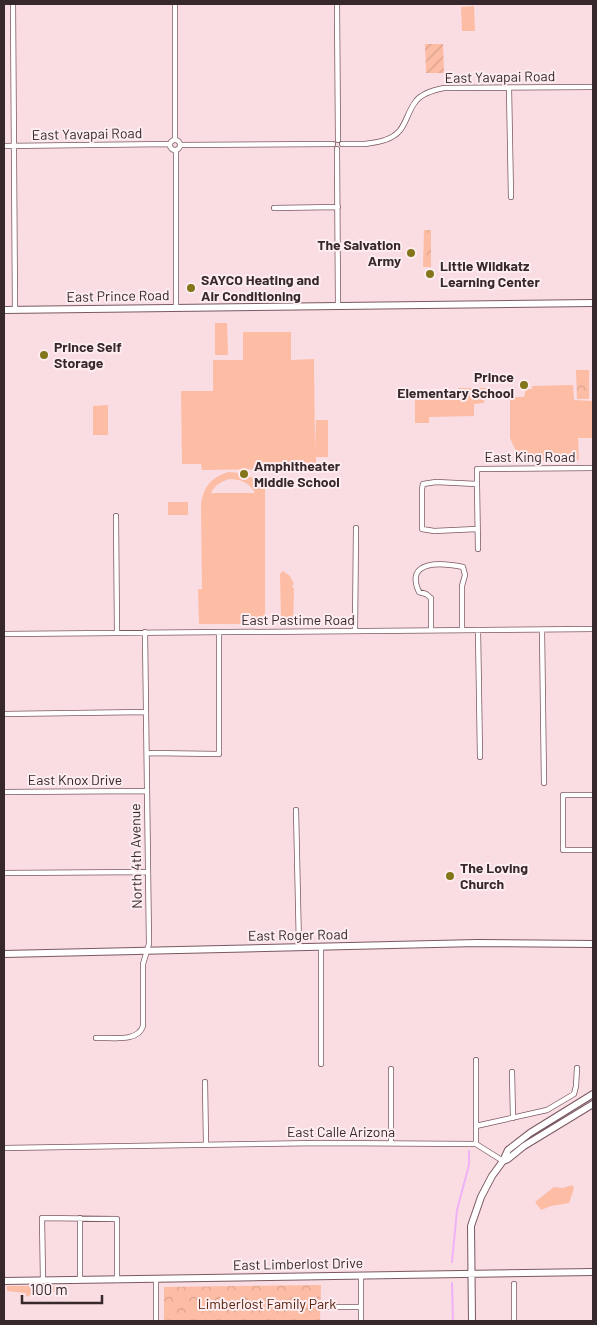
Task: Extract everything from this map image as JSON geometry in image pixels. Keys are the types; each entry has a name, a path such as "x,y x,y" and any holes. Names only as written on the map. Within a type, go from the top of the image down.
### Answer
{"street":[{"path":"13,4 15,310"},
{"path":"175,4 175,140"},
{"path":"337,4 338,140 342,144 337,149"},
{"name":"East Yavapai Road","path":"342,144 372,144 394,136 403,128 416,101 432,91 444,88 593,87"},
{"path":"509,88 511,196"},
{"path":"175,140 170,144 176,150"},
{"path":"175,140 178,140 181,145"},
{"path":"181,145 333,144 338,140"},
{"name":"East Yavapai Road","path":"4,146 170,144"},
{"path":"333,144 337,149 338,306"},
{"path":"176,150 181,145"},
{"path":"176,150 176,307"},
{"path":"274,208 338,207"},
{"name":"East Prince Road","path":"4,310 593,303"},
{"name":"East King Road","path":"478,529 434,531 422,529 423,484 436,482 477,484 477,469 593,468"},
{"path":"477,484 478,549"},
{"path":"116,516 117,632"},
{"path":"355,631 356,528"},
{"path":"431,630 431,598 419,592 416,586 418,570 423,566 447,564 463,567 465,571 462,586 462,630"},
{"name":"East Pastime Road","path":"4,634 593,629"},
{"path":"478,630 480,757"},
{"path":"542,630 544,783"},
{"name":"North 4th Avenue","path":"96,1038 136,1036 142,1030 142,964 149,944 146,632"},
{"path":"147,753 220,754 219,632"},
{"path":"4,714 146,712"},
{"name":"East Knox Drive","path":"4,792 147,791"},
{"path":"593,795 563,795 563,850 593,850"},
{"path":"296,810 299,947"},
{"path":"4,873 148,872"},
{"name":"East Roger Road","path":"4,954 320,946 593,944"},
{"path":"320,946 322,1064"},
{"path":"476,1060 476,1144 503,1161"},
{"path":"476,1126 547,1110 574,1094 577,1068"},
{"path":"391,1069 392,1142"},
{"path":"512,1072 513,1118"},
{"path":"205,1082 206,1144"},
{"path":"472,1321 472,1226 481,1197 492,1176 503,1161 508,1150 530,1133 593,1094"},
{"path":"503,1161 593,1104"},
{"name":"East Calle Arizona","path":"4,1148 392,1142 476,1144"},
{"path":"43,1280 42,1218 117,1219 117,1280"},
{"path":"80,1218 80,1280"},
{"name":"East Limberlost Drive","path":"4,1281 593,1272"},
{"path":"361,1276 361,1321"},
{"path":"156,1279 156,1321"},
{"path":"514,1284 514,1321"},
{"path":"323,1307 361,1307"}],"green space":[{"path":"474,6 475,31 462,31 461,7"},
{"path":"425,44 443,44 444,73 426,73"},
{"path":"424,230 431,230 431,267 423,267"},
{"path":"215,323 227,323 228,355 215,355"},
{"path":"243,332 291,332 291,360 314,359 315,451 316,420 328,420 328,457 316,457 316,463 282,464 282,469 202,470 201,464 182,464 181,391 213,391 213,360 243,360"},
{"path":"576,370 589,370 589,399 577,399"},
{"path":"573,385 574,400 593,401 593,438 578,438 579,460 520,460 510,438 510,397 524,397 526,389 532,389 532,386"},
{"path":"458,388 492,388 492,396 484,396 484,403 474,404 474,416 429,417 429,423 415,423 415,399 458,398"},
{"path":"108,405 108,435 93,435 93,406"},
{"path":"234,472 265,480 265,618 258,624 199,624 198,589 202,589 201,504 206,488 222,474","holes":["233,479 247,484 255,493 211,493 220,483"]},
{"path":"168,502 188,502 188,515 168,515"},
{"path":"283,571 290,576 294,584 292,586 294,589 293,623 281,621 280,574"},
{"path":"572,1185 574,1188 569,1203 541,1210 535,1202 554,1187 563,1188"},
{"name":"Limberlost Family Park","path":"321,1285 320,1321 164,1321 164,1287"},
{"path":"7,1286 59,1286 59,1292 38,1293 26,1297 26,1293 7,1291"}],"waterway":[{"path":"452,1262 457,1210 469,1165 469,1151"},
{"path":"452,1283 453,1321"}],"place":[{"name":"The Salvation Army","path":"411,253"},
{"name":"Little Wildkatz Learning Center","path":"430,274"},
{"name":"SAYCO Heating and Air Conditioning","path":"191,288"},
{"name":"Prince Self Storage","path":"44,355"},
{"name":"Prince Elementary School","path":"524,385"},
{"name":"Amphitheater Middle School","path":"244,474"},
{"name":"The Loving Church","path":"450,876"}]}
